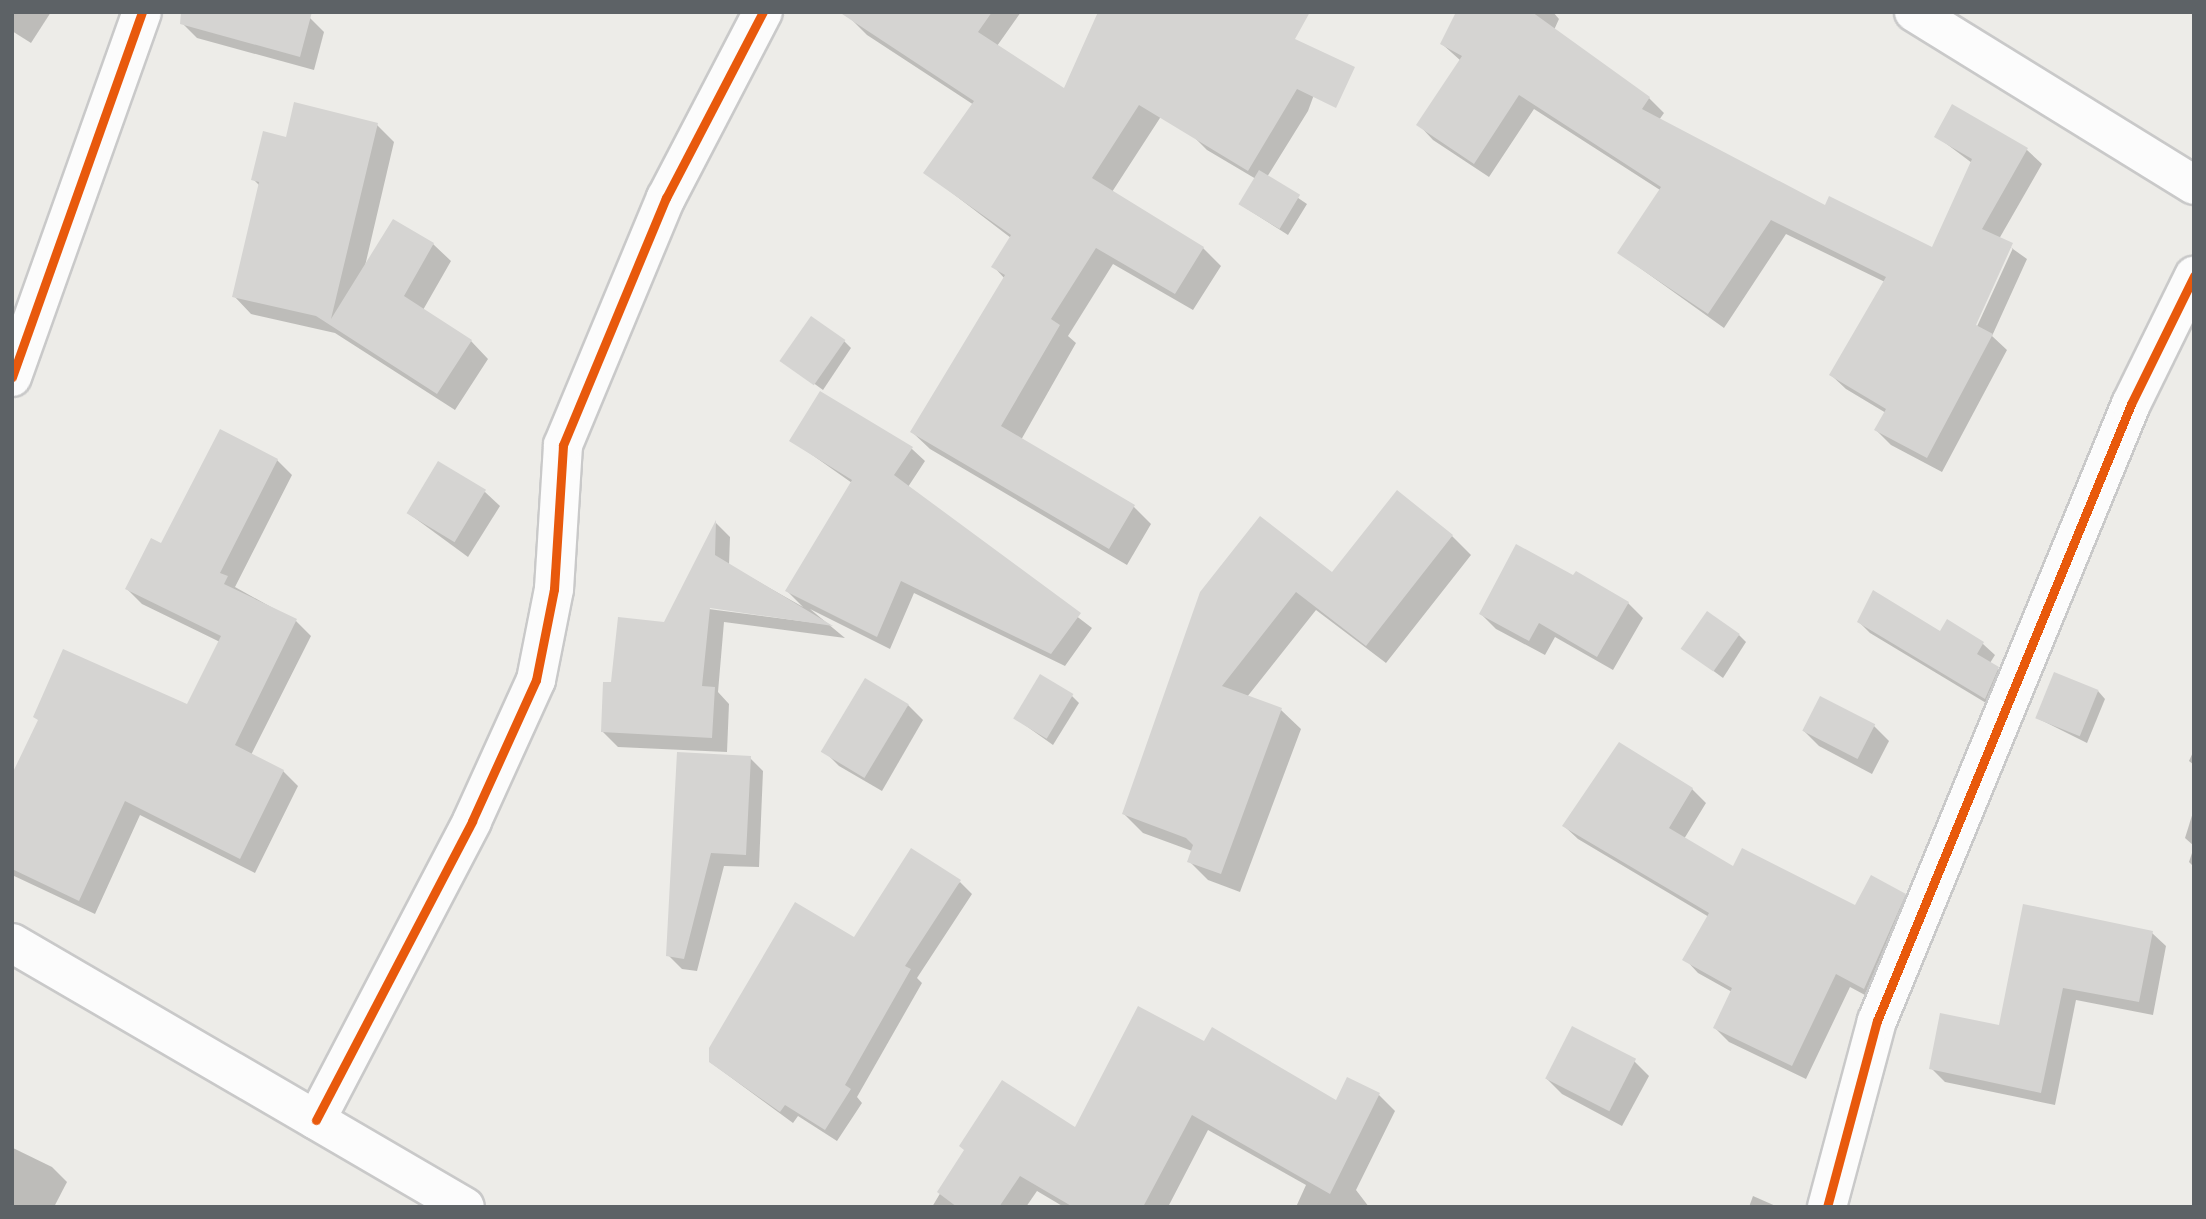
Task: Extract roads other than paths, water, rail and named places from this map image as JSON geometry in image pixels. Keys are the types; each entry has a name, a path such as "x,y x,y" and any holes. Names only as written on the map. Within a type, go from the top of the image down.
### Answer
{"street":[{"path":"12,377 142,12"},
{"path":"316,1120 472,821 536,680 554,589 563,445 666,198 764,12"},
{"path":"1914,12 2194,185"},
{"path":"1827,1207 1877,1021 2131,404 2194,276"},
{"path":"12,943 465,1207"}]}
